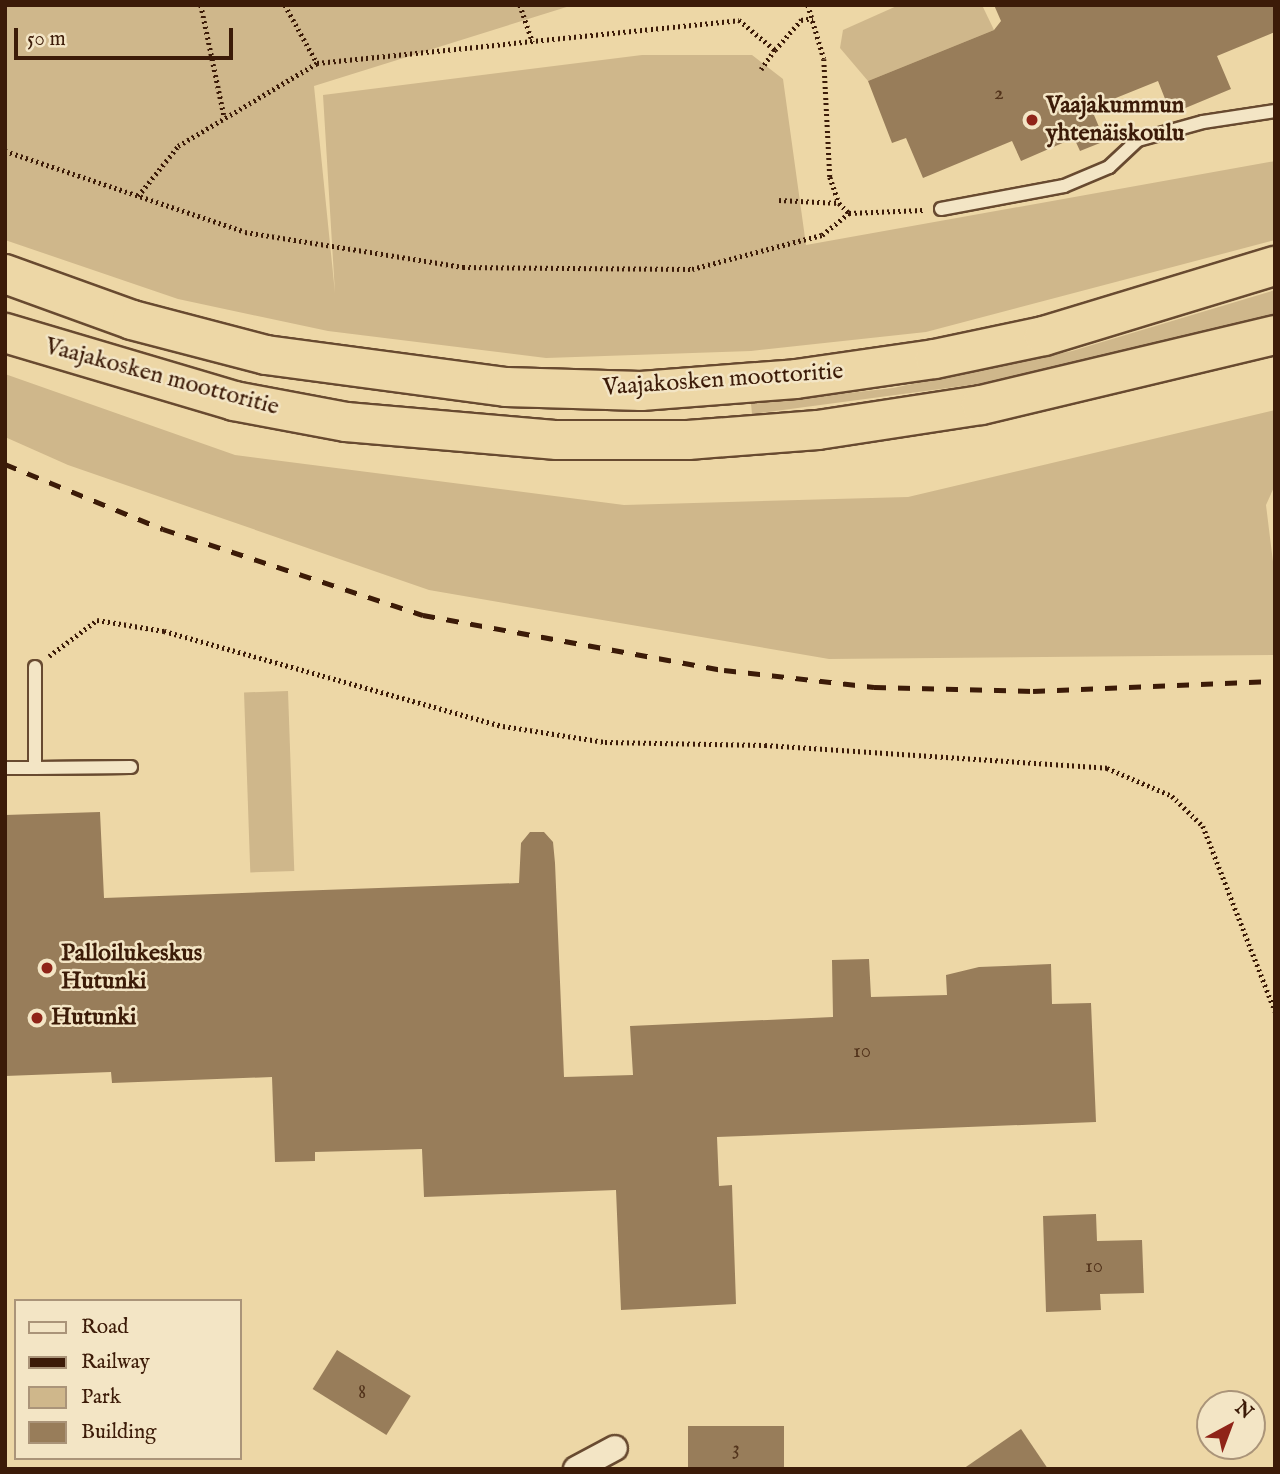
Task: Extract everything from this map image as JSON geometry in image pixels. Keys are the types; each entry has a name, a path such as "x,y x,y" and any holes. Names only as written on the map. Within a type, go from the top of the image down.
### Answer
{"highway":[{"name":"Vaajakosken moottoritie","path":"5,274 132,320 266,355 506,387 641,391 796,379 936,359 1044,337 1275,266"},
{"name":"Vaajakosken moottoritie","path":"5,332 234,401 346,422 557,440 688,440 818,430 981,405 1275,335"}],"street":[{"path":"576,1469 615,1448"}],"lane":[{"path":"941,209 1064,186 1109,167 1138,141 1203,122 1275,111"},
{"path":"35,768 36,667"},
{"path":"5,768 131,767"}],"path":[{"path":"201,5 224,115"},
{"path":"285,5 317,63"},
{"path":"520,5 533,42"},
{"path":"808,5 824,59 830,177 839,203 849,213"},
{"path":"761,70 801,20 813,19"},
{"path":"138,196 178,146 224,115 317,63 738,20 775,50"},
{"path":"5,151 245,232 463,267 692,269 822,235 849,213 941,209"},
{"path":"779,200 839,203"},
{"path":"36,667 97,620 164,632 503,726 605,742 765,746 1107,768 1172,796 1203,825 1275,1011"}],"green space":[{"path":"5,5 573,5 314,86 335,293 323,95 642,55 752,55 783,79 806,245 1275,161 1275,240 926,332 751,351 546,358 328,331 178,299 5,240"},
{"path":"899,5 982,5 994,30 868,81 840,48 843,30"},
{"path":"1275,290 1275,315 978,384 752,414 751,404 893,388 1072,351"},
{"path":"5,374 235,455 624,505 908,497 1275,410 1275,485 1266,505 1275,578 1275,655 829,659 429,590 68,465 5,437"},
{"path":"288,691 294,871 250,872 244,693"}],"building":[{"path":"994,5 1275,5 1275,32 1217,56 1231,89 1171,114 1158,81 1091,108 1105,141 1080,151 1074,138 1021,161 1012,141 923,178 906,138 892,143 868,81 994,30 1001,21"},
{"path":"100,812 104,898 519,883 521,843 530,832 544,832 553,842 555,863 564,1077 633,1075 630,1026 833,1017 832,960 869,959 871,997 947,995 946,975 979,967 1051,964 1052,1004 1091,1003 1096,1122 717,1137 719,1186 732,1185 736,1304 621,1310 616,1190 424,1197 422,1149 315,1152 315,1161 275,1162 272,1077 112,1083 111,1072 5,1076 5,815"},
{"path":"1096,1214 1097,1241 1142,1240 1144,1293 1100,1294 1101,1310 1046,1312 1043,1216"},
{"path":"337,1350 411,1396 386,1435 313,1389"},
{"path":"688,1426 784,1426 784,1469 688,1469"},
{"path":"1021,1429 1048,1469 963,1469"}],"railway":[{"path":"5,464 163,529 423,615 724,670 874,687 1033,691 1275,681"}],"place":[{"name":"Vaajakummun yhtenäiskoulu","path":"1032,120"},
{"name":"Palloilukeskus Hutunki","path":"47,968"},
{"name":"Hutunki","path":"37,1018"}]}
